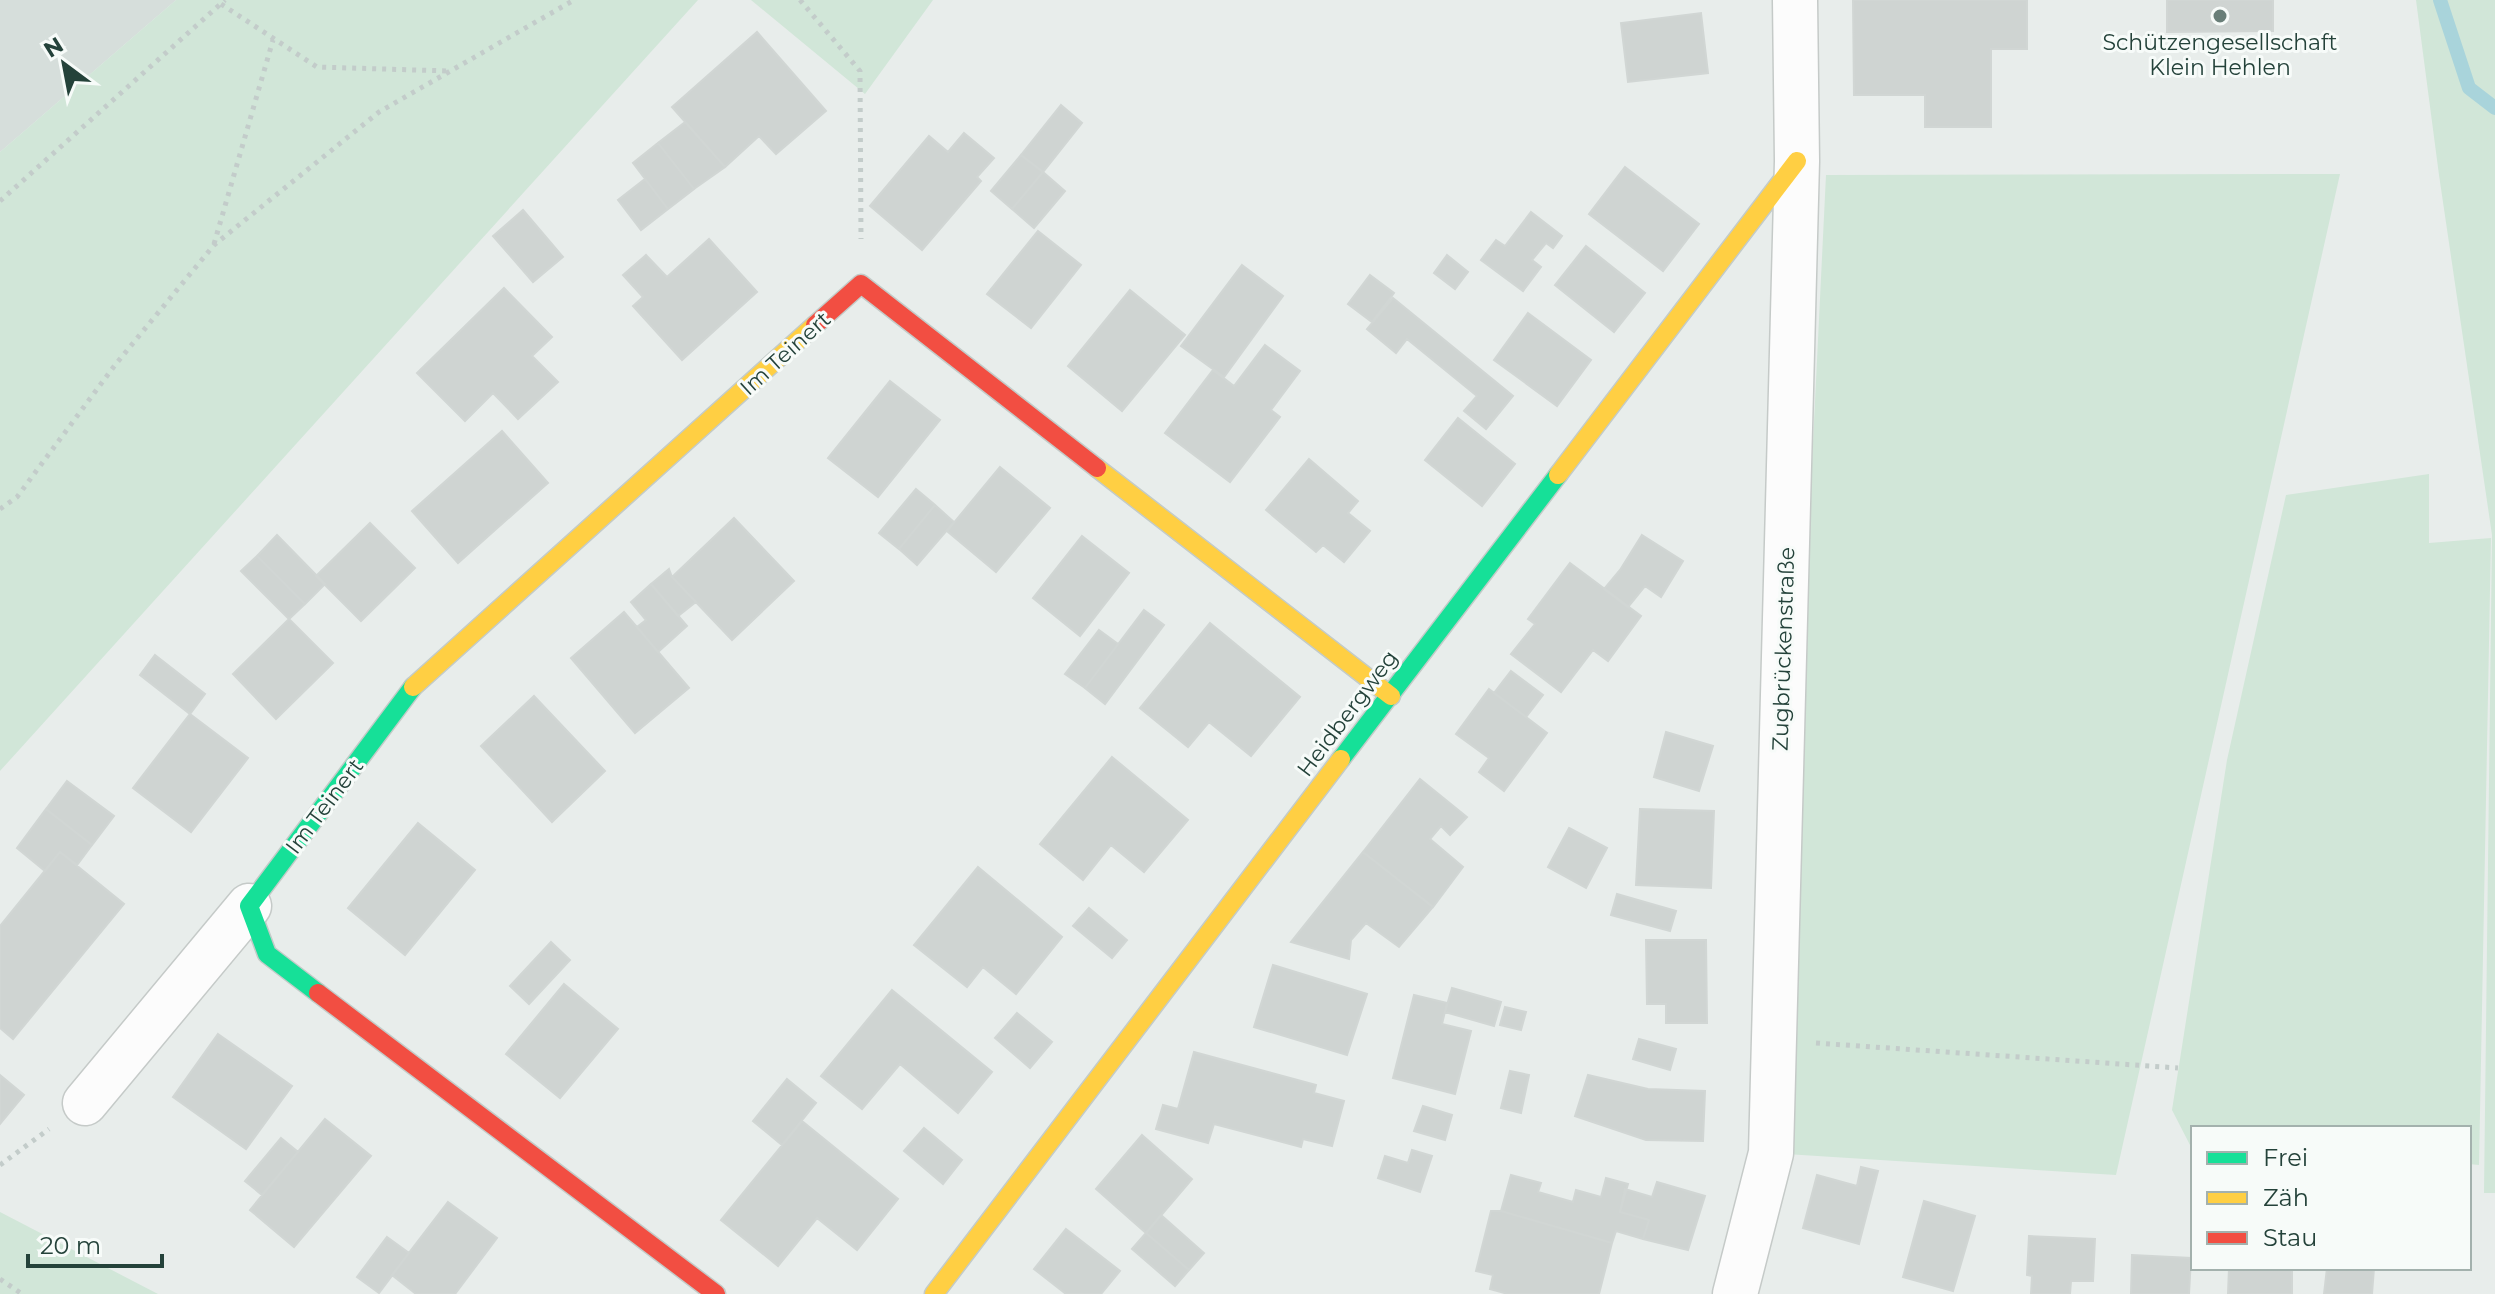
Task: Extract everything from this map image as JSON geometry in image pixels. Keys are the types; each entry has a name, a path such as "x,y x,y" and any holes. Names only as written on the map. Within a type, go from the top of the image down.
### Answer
{"street":[{"name":"Zugbrückenstraße","path":"1735,1294 1771,1153 1797,161 1795,0"},
{"name":"Heidbergweg","path":"934,1294 1797,161"},
{"path":"861,284 1391,696"},
{"name":"Im Teinert","path":"85,1103 249,906 413,687 861,284"},
{"path":"249,906 267,954 716,1294"}],"path":[{"path":"0,509 17,497 115,365 214,245 379,112 574,0"},
{"path":"800,0 860,71 861,284"},
{"path":"0,201 223,2 273,40 317,67 450,71"},
{"path":"214,245 273,40"},
{"path":"1774,1040 2178,1068"},
{"path":"0,1165 85,1103"},
{"path":"0,1279 22,1294"}],"shaded area":[{"path":"0,0 176,0 0,152"}],"green space":[{"path":"176,0 698,0 0,771 0,152"},
{"path":"751,0 933,0 865,94"},
{"path":"2416,0 2495,0 2495,1193 2484,1193 2492,535"},
{"path":"2340,174 2116,1175 1771,1153 1784,1040 1826,175"},
{"path":"2429,474 2429,543 2491,538 2479,1165 2471,1164 2471,1126 2191,1126 2190,1145 2172,1110 2227,760 2286,495"},
{"path":"0,1212 158,1294 0,1294"}],"building":[{"path":"1853,0 2027,0 2027,49 1991,49 1991,127 1925,127 1925,95 1854,95"},
{"name":"Schützengesellschaft Klein Hehlen","path":"2167,0 2273,0 2273,31 2167,32"},
{"path":"1701,13 1708,73 1628,82 1621,23"},
{"path":"757,32 826,111 776,154 759,136 725,167 672,107"},
{"path":"1061,105 1082,123 1043,172 1021,155"},
{"path":"685,122 725,167 694,189 658,143"},
{"path":"964,133 994,158 977,177 981,181 922,250 870,206 929,136 948,152"},
{"path":"658,143 694,189 668,209 633,163"},
{"path":"1021,155 1043,172 1012,209 991,191"},
{"path":"1625,167 1699,224 1663,271 1589,214"},
{"path":"1043,172 1065,191 1034,228 1012,209"},
{"path":"645,179 668,209 641,230 618,200"},
{"path":"523,210 563,257 533,282 493,236"},
{"path":"1531,212 1562,236 1553,248 1546,243 1532,260 1541,267 1523,291 1481,260 1496,240 1505,246"},
{"path":"1038,231 1081,265 1031,328 987,294"},
{"path":"709,239 757,292 682,360 633,306 643,297 623,275 646,255 667,277"},
{"path":"1586,246 1645,293 1614,332 1555,285"},
{"path":"1447,255 1468,272 1455,289 1434,273"},
{"path":"1242,265 1283,296 1224,377 1181,346"},
{"path":"1370,275 1394,293 1372,322 1348,304"},
{"path":"504,288 552,337 532,356 558,382 518,419 493,393 465,421 417,373"},
{"path":"1130,290 1185,335 1122,411 1068,366"},
{"path":"1393,298 1513,396 1486,429 1464,411 1477,396 1407,339 1396,353 1367,329"},
{"path":"1528,313 1591,360 1557,406 1494,360"},
{"path":"1265,345 1300,371 1271,410 1280,417 1230,482 1165,433 1213,370 1234,386"},
{"path":"890,381 940,420 878,497 828,458"},
{"path":"1458,418 1515,464 1482,506 1425,460"},
{"path":"502,431 548,483 458,563 412,511"},
{"path":"1309,459 1358,501 1348,513 1370,531 1344,562 1323,545 1316,552 1266,510"},
{"path":"1000,467 1050,508 996,572 947,531"},
{"path":"916,489 935,505 899,549 879,533"},
{"path":"935,505 954,522 917,565 899,549"},
{"path":"734,518 794,581 732,640 672,577"},
{"path":"370,523 415,568 361,621 316,576"},
{"path":"277,535 325,584 305,604 257,556"},
{"path":"1642,535 1683,561 1661,597 1645,586 1628,607 1604,589"},
{"path":"1082,536 1129,573 1080,636 1033,598"},
{"path":"257,556 305,604 289,619 241,571"},
{"path":"1570,563 1641,616 1608,661 1593,650 1561,692 1511,654 1535,624 1528,619"},
{"path":"669,569 672,577 696,602 678,616 651,584"},
{"path":"651,584 687,626 658,652 637,627 646,620 631,602"},
{"path":"1144,610 1164,625 1105,704 1085,688"},
{"path":"624,612 689,688 635,733 571,658"},
{"path":"289,619 333,663 276,719 233,674"},
{"path":"1210,623 1300,697 1251,756 1209,722 1188,747 1140,708"},
{"path":"1099,630 1118,644 1085,688 1065,674"},
{"path":"155,655 205,694 190,714 140,675"},
{"path":"1511,671 1543,695 1526,717 1494,693"},
{"path":"1489,689 1547,733 1504,791 1479,772 1489,758 1456,734"},
{"path":"534,696 605,771 552,822 481,746"},
{"path":"190,714 248,758 191,832 133,788"},
{"path":"1666,732 1713,746 1699,791 1654,777"},
{"path":"1112,757 1188,820 1144,872 1111,845 1083,880 1040,844"},
{"path":"1420,779 1467,817 1450,835 1441,826 1430,839 1463,867 1433,907 1363,852"},
{"path":"67,781 114,816 92,845 46,809"},
{"path":"46,809 92,845 77,865 60,852 45,871 17,848"},
{"path":"1640,809 1714,811 1711,888 1636,885"},
{"path":"418,823 475,870 405,955 348,908"},
{"path":"1569,828 1607,848 1586,888 1548,867"},
{"path":"60,852 124,904 13,1039 0,1028 0,926"},
{"path":"1363,852 1433,907 1399,947 1366,923 1351,940 1349,959 1291,942"},
{"path":"978,867 1062,937 1016,994 983,967 967,987 914,945"},
{"path":"1617,894 1676,911 1670,931 1611,915"},
{"path":"1089,908 1127,940 1112,958 1073,926"},
{"path":"1646,940 1706,940 1707,1023 1666,1023 1666,1004 1647,1004"},
{"path":"551,942 570,960 529,1004 510,986"},
{"path":"1273,965 1367,994 1347,1055 1254,1027"},
{"path":"564,984 618,1029 560,1098 506,1054"},
{"path":"1452,988 1501,1002 1494,1026 1445,1012"},
{"path":"892,990 992,1072 958,1113 900,1064 862,1109 821,1076"},
{"path":"1414,995 1447,1003 1442,1024 1471,1031 1455,1094 1393,1078"},
{"path":"1505,1007 1526,1012 1521,1030 1500,1025"},
{"path":"1017,1013 1052,1042 1030,1068 995,1038"},
{"path":"218,1034 292,1086 246,1149 173,1097"},
{"path":"1639,1039 1676,1049 1670,1070 1633,1059"},
{"path":"1194,1052 1316,1085 1314,1093 1344,1101 1332,1146 1303,1139 1301,1147 1214,1124 1208,1143 1156,1129 1163,1105 1178,1109"},
{"path":"1510,1071 1529,1075 1521,1113 1501,1108"},
{"path":"0,1075 24,1095 0,1124"},
{"path":"1588,1075 1648,1089 1705,1091 1703,1141 1646,1140 1575,1116"},
{"path":"787,1079 816,1103 782,1145 753,1121"},
{"path":"1423,1106 1452,1115 1445,1140 1414,1131"},
{"path":"325,1119 371,1156 294,1247 250,1210"},
{"path":"802,1121 898,1199 857,1250 817,1218 778,1266 721,1220"},
{"path":"924,1128 962,1160 943,1184 904,1151"},
{"path":"1142,1135 1192,1179 1146,1233 1096,1189"},
{"path":"281,1138 298,1152 262,1195 245,1181"},
{"path":"1412,1150 1432,1156 1420,1192 1378,1178 1385,1156 1408,1163"},
{"path":"1861,1167 1878,1171 1859,1244 1803,1228 1817,1175 1857,1186"},
{"path":"1511,1175 1541,1183 1538,1192 1573,1202 1576,1190 1601,1197 1606,1178 1628,1184 1620,1212 1649,1220 1643,1239 1616,1231 1612,1243 1501,1211"},
{"path":"1657,1182 1705,1196 1688,1250 1643,1239 1649,1220 1620,1212 1625,1189 1652,1197"},
{"path":"1924,1201 1975,1216 1953,1291 1903,1277"},
{"path":"448,1202 497,1238 455,1294 416,1294 392,1275"},
{"path":"1491,1211 1501,1211 1612,1243 1599,1294 1508,1294 1490,1289 1493,1275 1476,1271"},
{"path":"1161,1215 1204,1253 1189,1270 1146,1233"},
{"path":"1066,1229 1120,1271 1101,1294 1066,1294 1034,1269"},
{"path":"1146,1233 1189,1270 1175,1286 1132,1249"},
{"path":"2029,1236 2095,1239 2093,1281 2071,1281 2070,1294 2031,1294 2032,1276 2027,1275"},
{"path":"387,1237 409,1253 379,1293 357,1277"},
{"path":"2132,1255 2191,1258 2189,1294 2131,1294"},
{"path":"2229,1270 2292,1270 2292,1294 2228,1294"},
{"path":"2327,1270 2374,1270 2372,1294 2324,1294"}],"waterway":[{"path":"2440,0 2469,88 2495,108"}],"traffic: fast":[{"path":"1341,759 1558,475"},
{"path":"318,993 267,954 249,906 413,687"}],"traffic: slow":[{"path":"1558,475 1797,161"},
{"path":"413,687 815,325"},
{"path":"1097,468 1391,696"},
{"path":"934,1294 1341,759"}],"traffic: jam":[{"path":"815,325 861,284 1097,468"},
{"path":"318,993 716,1294"}],"place":[{"name":"Schützengesellschaft Klein Hehlen","path":"2220,16"}]}
